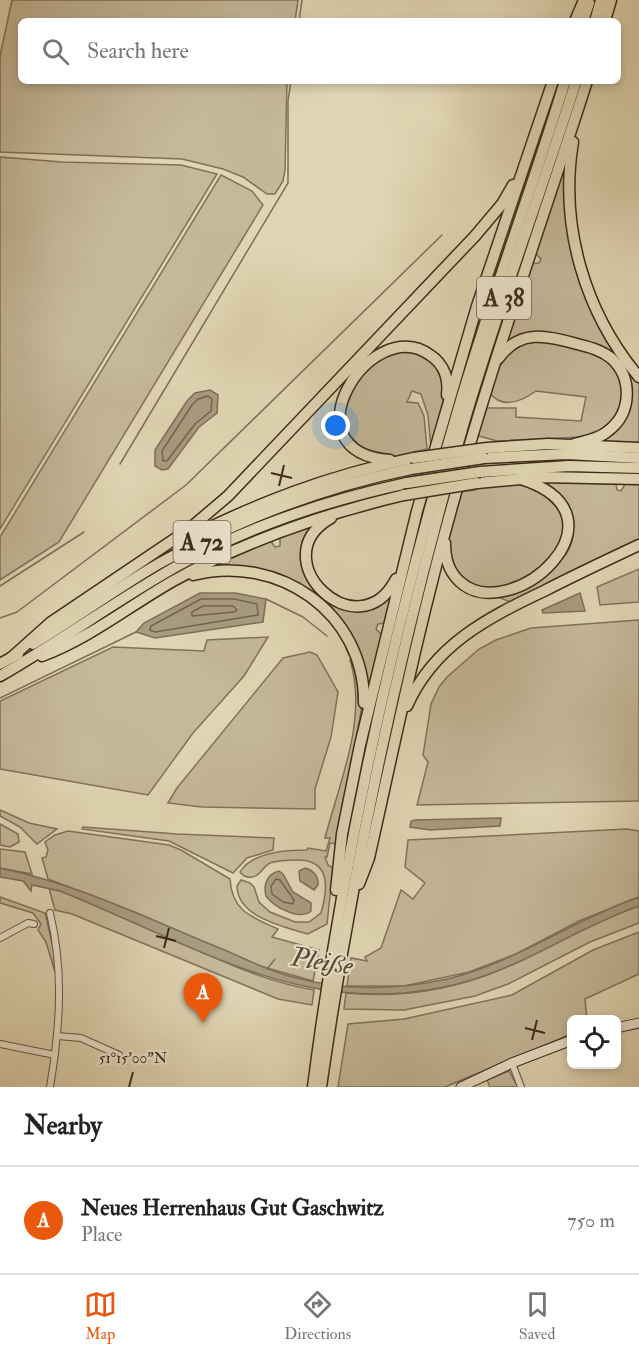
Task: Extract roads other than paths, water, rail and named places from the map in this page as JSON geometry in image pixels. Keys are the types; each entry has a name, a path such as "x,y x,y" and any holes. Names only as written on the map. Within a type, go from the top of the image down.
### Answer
{"highway":[{"path":"576,18 584,0"},
{"path":"584,18 590,0"},
{"path":"596,18 601,0"},
{"path":"606,18 611,0"},
{"path":"336,924 339,853 361,738 403,562 443,419 491,262 552,84"},
{"name":"A 38","path":"321,1087 339,938 336,924 376,723 428,514 485,322 564,84"},
{"name":"A 38","path":"313,1087 339,938 351,901 386,725 438,517 495,326 575,84"},
{"path":"351,901 369,858 392,749 446,529 493,367 586,84"},
{"path":"586,84 570,162 569,194 573,233 581,271 598,314 613,342 639,377"},
{"path":"0,664 12,657 64,612 188,530 228,496 475,236 507,196 537,131"},
{"path":"493,367 512,344 535,336 548,336 592,348 613,360 623,375 626,387 626,404 621,416 603,435 574,444"},
{"path":"413,463 369,456 358,450 346,436 341,425 339,407 344,390 353,378 387,351 404,347 421,350 435,359 445,374 448,391 443,419"},
{"path":"486,453 574,444 639,448"},
{"name":"A 72","path":"12,657 144,573 226,530 312,494 413,463 486,453 639,458"},
{"path":"145,559 223,520 294,490 347,473 402,460"},
{"name":"A 72","path":"22,663 146,584 219,544 276,520 322,505 407,483 570,466 639,468"},
{"path":"0,676 22,663 67,646 194,569 242,547 348,508 479,477 570,476 639,479"},
{"path":"446,529 445,551 449,567 459,580 474,590 485,593 504,592 549,567 566,544 568,526 566,515 562,504 550,490 521,478"},
{"path":"348,508 318,528 308,548 309,574 323,594 345,605 370,603 390,589 403,562"},
{"path":"392,749 415,689 433,663 457,639 507,609 639,545"},
{"path":"147,597 194,575 226,570 268,575 308,593 338,623 354,650 364,691 361,738"}],"main road":[{"path":"621,1027 639,1023"},
{"path":"461,1087 512,1063 567,1042"}],"street":[{"path":"50,913 60,970 58,1035 50,1087"},
{"path":"0,938 28,924 34,924"},
{"path":"58,1035 81,1038 119,1055"},
{"path":"0,1044 55,1055"},
{"path":"512,1063 521,1087"}],"water":[{"path":"210,390 218,395 217,413 199,427 168,469 162,470 155,466 155,450 187,401 195,393"},
{"path":"200,593 235,593 266,599 263,622 155,638 136,632 144,623"},
{"path":"580,593 585,611 543,613 542,610"},
{"path":"501,818 500,826 430,830 410,827 411,821 415,820"},
{"path":"0,868 85,893 275,972 312,982 351,987 389,987 428,983 472,972 639,897 639,906 501,970 481,977 423,991 368,994 315,988 264,976 214,958 60,891 32,885 31,891 23,881 0,877"},
{"path":"305,868 313,872 318,879 318,885 314,890 300,881 299,871"},
{"path":"279,871 293,892 311,903 311,911 306,914 294,914 275,904 266,896 267,881 271,875"}],"waterway":[{"path":"299,18 302,0"},
{"path":"120,464 288,183 288,101 291,84"},
{"path":"0,618 17,612 186,485 442,235"},
{"path":"0,586 84,532"},
{"path":"266,599 303,617 327,636"},
{"path":"0,698 136,632"},
{"path":"267,969 275,959"}],"place":[{"name":"Neues Herrenhaus Gut Gaschwitz","path":"203,1023"}],"water label":[{"name":"Pleiße","path":"322,961"}]}
